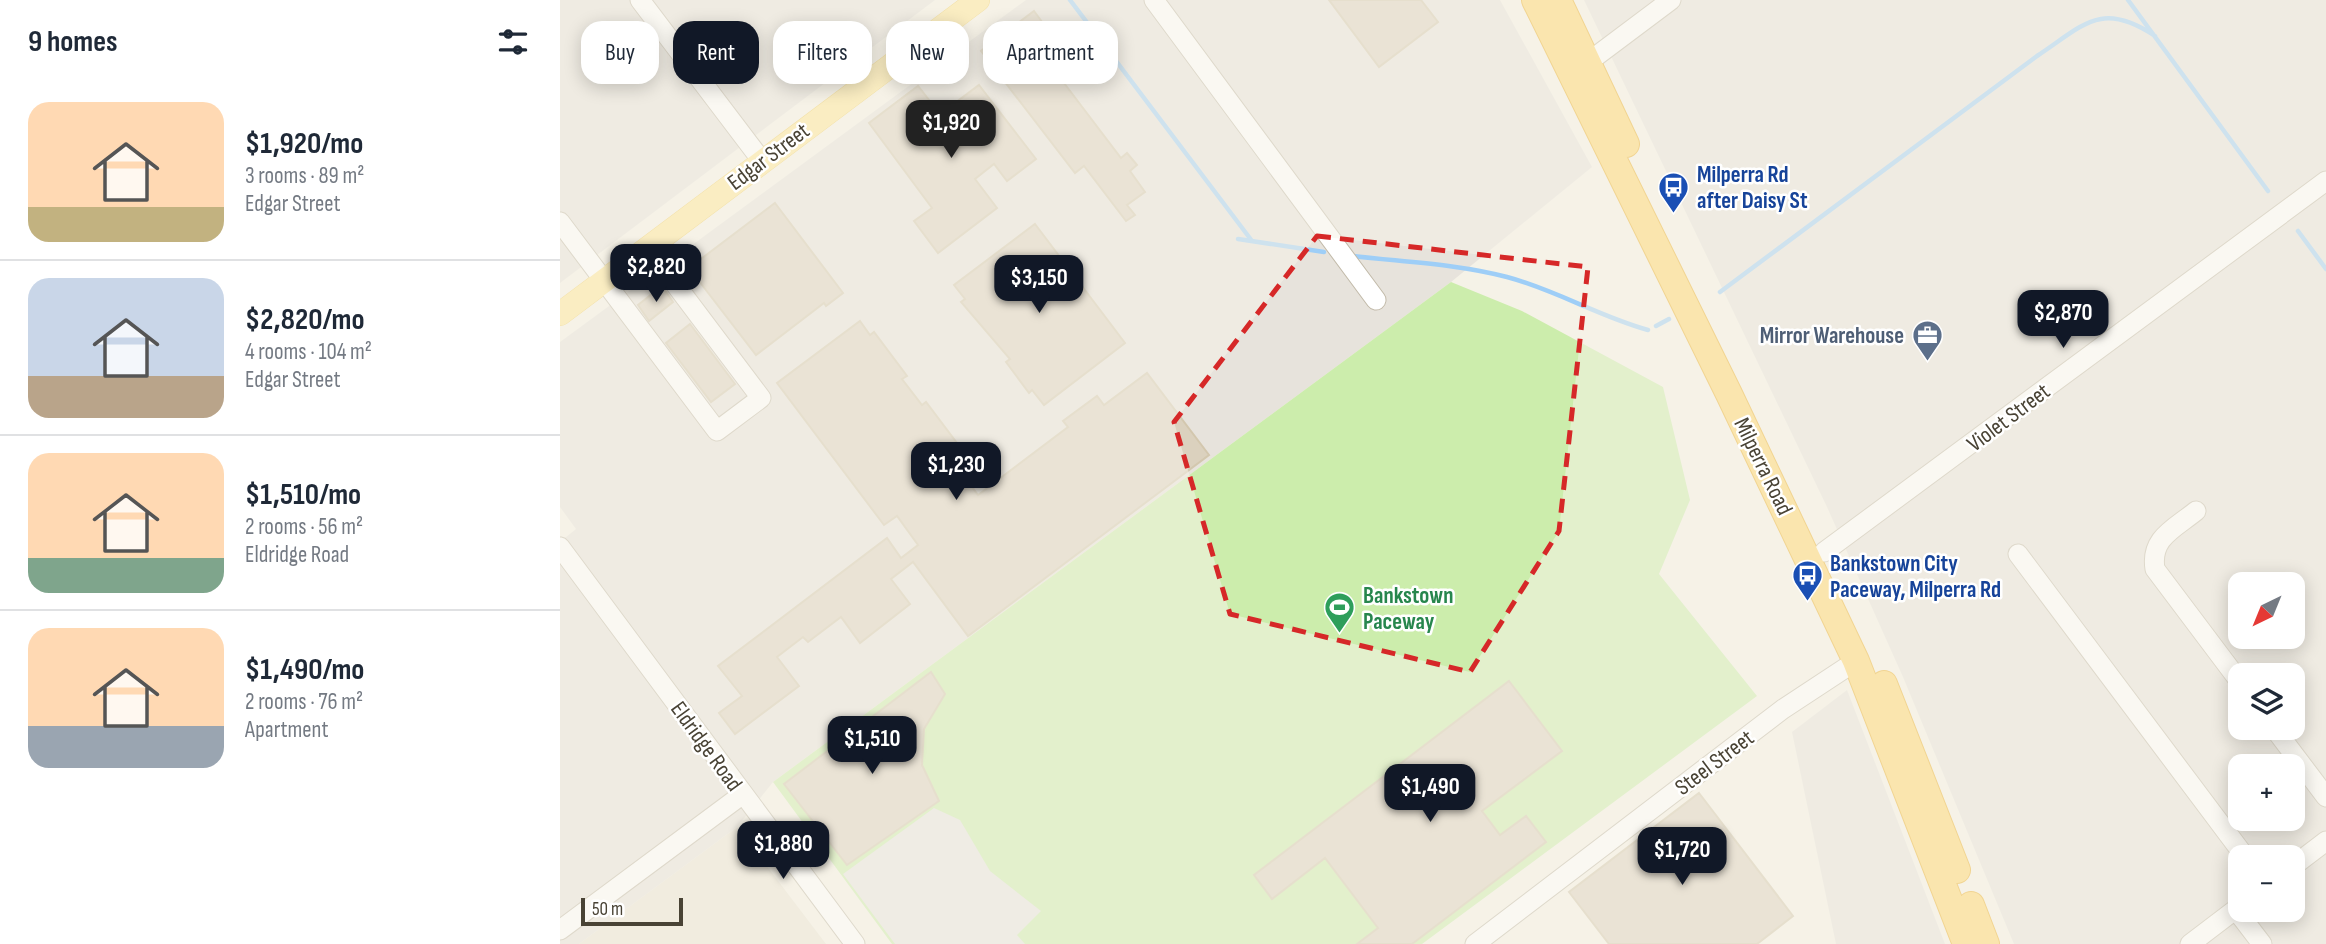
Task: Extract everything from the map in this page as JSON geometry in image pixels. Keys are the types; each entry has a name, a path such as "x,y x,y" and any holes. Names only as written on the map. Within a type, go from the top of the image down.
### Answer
{"highway":[{"name":"Milperra Road","path":"1535,0 1729,394 1856,661 1966,944"},
{"name":"Milperra Road","path":"1558,0 1870,649 1986,944"}],"main road":[{"name":"Edgar Street","path":"560,314 978,0"}],"street":[{"path":"640,0 762,161"},
{"path":"1154,0 1376,300"},
{"path":"1587,63 1665,2"},
{"name":"Violet Street","path":"1824,552 2326,181"},
{"path":"560,222 717,432 761,398 648,248"},
{"path":"2196,511 2158,542 2152,553 2155,569 2228,666"},
{"name":"Eldridge Road","path":"560,547 855,944"},
{"path":"2018,554 2236,845"},
{"name":"Steel Street","path":"1475,944 1783,709 1856,661"},
{"path":"2283,740 2326,797"},
{"path":"560,930 743,794"},
{"path":"2305,857 2326,842"},
{"path":"2190,944 2228,916"},
{"path":"2247,922 2262,944"}],"highlighted area":[{"path":"1317,236 1588,267 1559,531 1470,672 1230,614 1174,422"}],"shaded area":[{"path":"560,0 935,0 907,21 886,21 886,37 872,48 872,21 773,21 773,84 824,84 560,283"},
{"path":"1026,0 1500,0 1592,167 1451,282 773,782 737,827 579,944 560,944 560,542 576,529 560,507 560,342 912,84 969,84 969,42 983,32 983,84 1118,84 1118,21 997,21"},
{"path":"1584,0 2326,0 2326,944 2014,944 1903,677 1827,507"},
{"path":"1847,690 1945,944 1836,944 1792,732"},
{"path":"934,808 960,820 990,871 1041,911 1017,935 1025,944 895,944 843,874"},
{"path":"737,827 826,944 579,944"}],"green space":[{"name":"Bankstown Paceway","path":"1451,282 1522,311 1663,387 1690,500 1659,574 1757,696 1422,944 892,944 773,782"}],"building":[{"path":"1329,0 1421,0 1438,22 1379,67"},
{"path":"1034,11 1041,21 1021,21"},
{"path":"1006,84 1065,84 1121,158 1127,153 1137,165 1130,171 1145,192 1127,205 1135,215 1126,221 1084,166 1075,173"},
{"path":"979,85 1036,159 1007,181 994,164 975,179 997,208 938,253 914,221 932,208 869,123 918,86 933,105 924,112 954,151 974,137 951,106"},
{"path":"775,203 843,293 826,306 824,303 756,355 689,268"},
{"path":"1035,224 1125,343 1044,405 1032,390 1029,393 1006,362 1010,359 961,302 965,299 954,285"},
{"path":"662,286 673,302 649,321 638,305"},
{"path":"860,321 870,335 874,332 907,376 902,379 922,405 926,402 960,447 955,450 966,464 959,469 978,495 1068,427 1063,421 1097,396 1104,405 1147,373 1209,455 968,636 913,562 891,579 910,604 860,643 841,617 808,642 803,637 777,657 799,686 735,734 719,713 742,696 718,666 887,538 901,558 918,545 897,516 884,525 777,383"},
{"path":"690,324 735,384 711,402 666,343"},
{"path":"931,672 945,694 924,729 922,765 939,801 847,865 784,784"},
{"path":"1509,681 1562,751 1482,811 1500,835 1526,816 1546,842 1412,944 1357,944 1378,928 1325,858 1272,899 1254,875"},
{"path":"1699,793 1793,916 1757,944 1609,944 1569,892"}],"waterway":[{"path":"1070,0 1252,241"},
{"path":"2128,0 2268,191"},
{"path":"1720,292 2037,56 2081,27 2106,18 2136,25 2155,36"},
{"path":"2298,231 2326,269"},
{"path":"1238,239 1324,252"},
{"path":"1353,256 1450,266 1507,277 1648,330"},
{"path":"1656,326 1669,319"}],"place":[{"name":"Milperra Rd after Daisy St","path":"1674,214"},
{"name":"Mirror Warehouse","path":"1927,362"},
{"name":"Bankstown City Paceway, Milperra Rd","path":"1807,603"},
{"name":"Bankstown Paceway","path":"1340,635"}]}
